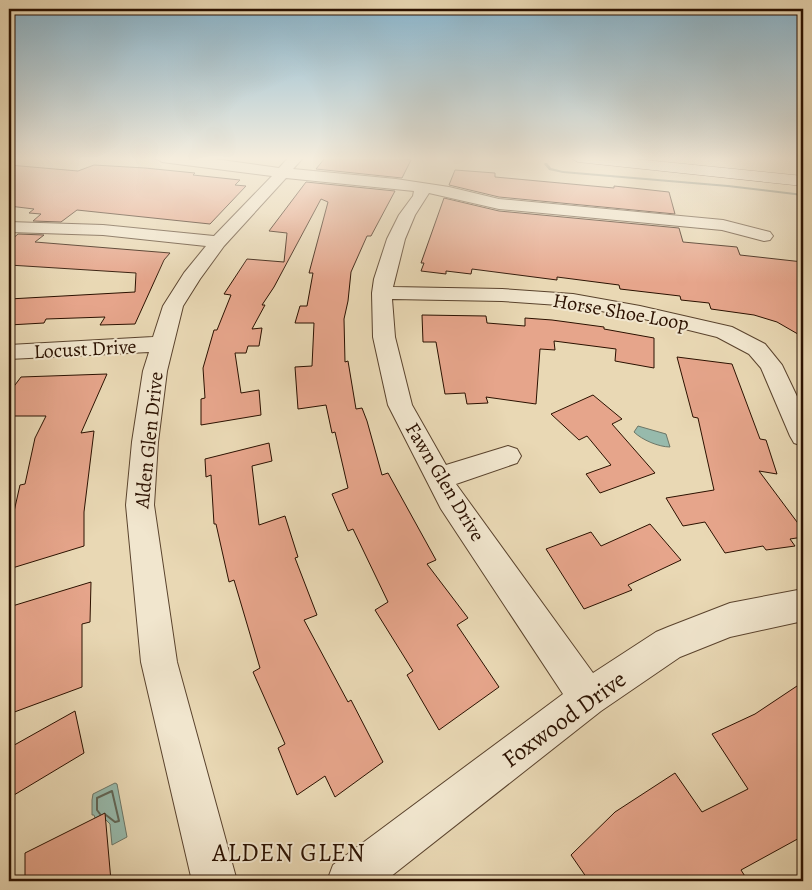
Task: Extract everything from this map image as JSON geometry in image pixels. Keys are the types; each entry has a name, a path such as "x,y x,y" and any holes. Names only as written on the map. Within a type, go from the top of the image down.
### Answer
{"street":[{"name":"Alden Glen Drive","path":"214,881 159,662 140,505 152,389 173,306 191,276 218,242 258,200"},
{"name":"Fawn Glen Drive","path":"418,200 407,215 396,239 382,293 384,337 400,405 438,479 588,698"},
{"path":"480,200 500,204 723,225 764,236"},
{"path":"9,227 103,230 218,242"},
{"name":"Horse Shoe Loop","path":"382,293 502,295 573,300 640,312 724,332 757,349 771,365 803,436"},
{"name":"Locust Drive","path":"9,352 162,344"},
{"path":"438,479 508,456"},
{"name":"Foxwood Drive","path":"350,881 588,698 668,644 730,620 803,605"}],"water":[{"path":"638,426 666,434 670,447 641,438 634,432"},
{"path":"115,783 117,784 127,837 112,845 110,824 106,820 96,821 94,815 92,815 92,800 93,794"}],"building":[{"path":"9,200 233,200 210,224 77,210 61,222 33,221 41,214 29,213 34,209 9,206"},
{"path":"293,200 321,200 274,287 262,305 265,305 252,329 262,328 259,346 248,346 246,353 235,353 241,393 259,390 261,415 201,425 201,399 205,398 203,368 214,330 217,330 231,295 224,294 247,259 284,262 287,233 269,231"},
{"path":"322,200 390,200 371,236 367,236 351,272 344,319 345,362 348,361 356,409 362,408 382,475 388,473 436,560 427,564 468,618 457,625 499,687 439,730 407,675 413,671 375,610 388,602 353,529 348,531 332,494 348,488 335,432 332,433 326,405 298,409 295,367 312,366 314,323 295,323 300,306 307,306 313,273 309,273 328,202"},
{"path":"443,200 499,211 679,228 683,242 737,247 740,255 803,262 803,337 777,322 754,315 711,309 709,303 681,300 680,296 620,289 619,285 557,277 557,280 472,269 471,274 421,271 424,263 421,263"},
{"path":"525,200 671,200 675,214"},
{"path":"18,234 44,235 35,242 170,253 164,260 135,324 100,325 105,317 46,319 44,323 9,325 9,299 135,292 136,273 9,265 9,240"},
{"path":"422,315 486,316 487,323 525,326 525,318 552,320 604,327 604,329 654,338 654,368 615,361 616,349 554,341 555,350 540,349 536,404 486,397 488,403 467,404 465,393 445,394 436,342 423,342"},
{"path":"677,357 732,364 760,439 766,440 777,474 759,471 803,530 803,537 790,539 795,546 766,550 763,546 725,553 705,522 683,526 666,498 714,490 698,418 693,417"},
{"path":"107,374 81,433 94,431 84,512 84,546 9,569 13,516 20,485 25,484 35,438 46,416 9,416 9,393 21,377"},
{"path":"593,395 622,419 612,424 655,473 600,493 586,474 611,465 587,436 579,440 551,414"},
{"path":"269,443 272,461 252,466 259,525 285,516 298,557 295,558 317,615 304,620 348,702 351,700 383,762 335,797 325,776 297,795 278,748 285,744 253,672 260,668 234,580 229,582 216,524 214,524 211,475 206,477 205,459"},
{"path":"650,524 681,560 628,585 632,590 584,609 546,549 591,532 601,546"},
{"path":"91,582 90,622 82,624 82,687 9,714 9,607"},
{"path":"803,682 803,836 741,870 748,881 589,881 571,855 615,812 675,773 702,812 748,789 712,734 755,714"},
{"path":"75,711 84,753 9,798 9,748"},
{"path":"105,813 111,881 25,881 25,853"}],"district":[{"name":"ALDEN GLEN","path":"289,853"}]}
